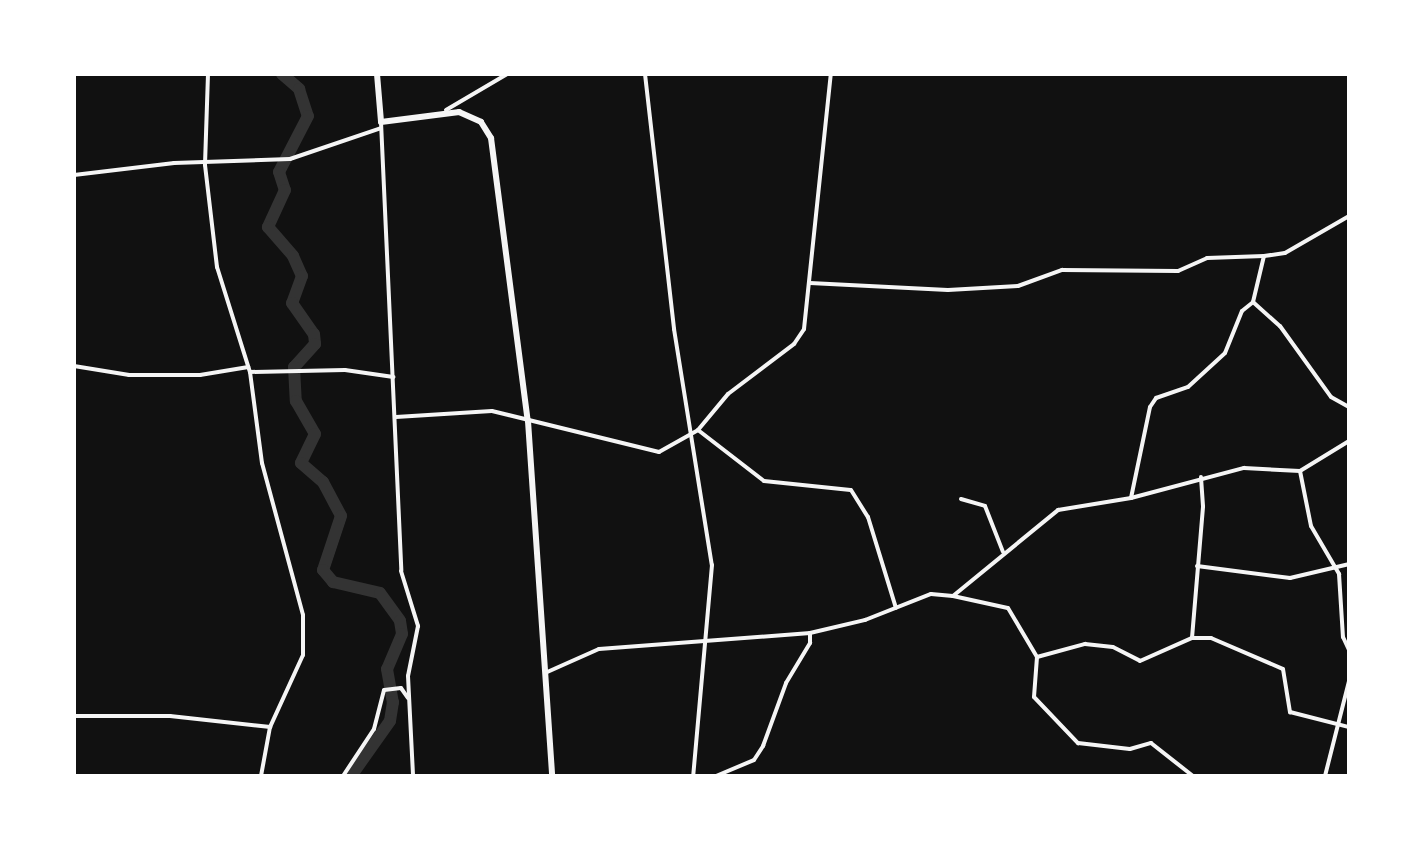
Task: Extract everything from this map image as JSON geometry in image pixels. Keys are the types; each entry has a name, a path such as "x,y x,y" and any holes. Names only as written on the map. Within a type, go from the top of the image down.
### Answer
{"main road":[{"path":"377,74 381,125 446,110 472,117 491,138 528,421 552,776"}],"street":[{"path":"208,74 205,165 219,277 249,369 262,463 296,579 304,635 295,678 270,727 261,776"},
{"path":"446,110 507,74"},
{"path":"645,74 674,329 696,431 712,565 708,641 693,776"},
{"path":"396,417 492,411 659,452 696,431 728,394 800,338 810,283 831,74"},
{"path":"74,175 174,163 205,165 290,159 381,125 401,571 418,626 408,676 413,776"},
{"path":"810,283 948,290 1018,286 1062,270 1178,271 1207,258 1285,253 1349,216"},
{"path":"1131,498 1150,407 1156,398 1188,387 1225,353 1242,311 1253,302 1264,256"},
{"path":"1253,302 1280,326 1331,397 1349,407"},
{"path":"74,366 129,375 200,375 249,369 285,374 345,370 393,377"},
{"path":"696,431 764,481 851,490 868,517 896,608"},
{"path":"953,596 1058,510 1131,498 1201,476 1244,468 1300,471 1349,441"},
{"path":"1300,471 1311,526 1336,564 1349,650"},
{"path":"1192,638 1201,476"},
{"path":"961,499 985,506 1003,552"},
{"path":"1197,566 1305,578 1336,564 1349,564"},
{"path":"545,673 599,649 810,633 896,608 931,594 953,596 1008,608 1037,657 1034,697 1078,743 1130,749 1151,743 1193,776"},
{"path":"716,776 754,760 763,746 786,683 810,643 810,633"},
{"path":"1037,657 1085,644 1113,647 1140,661 1192,638 1211,638 1283,669 1290,712 1349,727"},
{"path":"1325,776 1334,724 1349,681"},
{"path":"343,776 374,729 384,690 401,688 409,700"},
{"path":"74,716 170,716 270,727"}],"waterway":[{"path":"282,74 299,89 308,116 279,172 285,190 268,227 293,256 302,276 292,303 314,334 315,344 294,367 296,401 315,434 301,463 323,482 341,516 323,570 333,582 380,593 400,621 402,634 387,669 393,702 390,721 351,776"}]}
